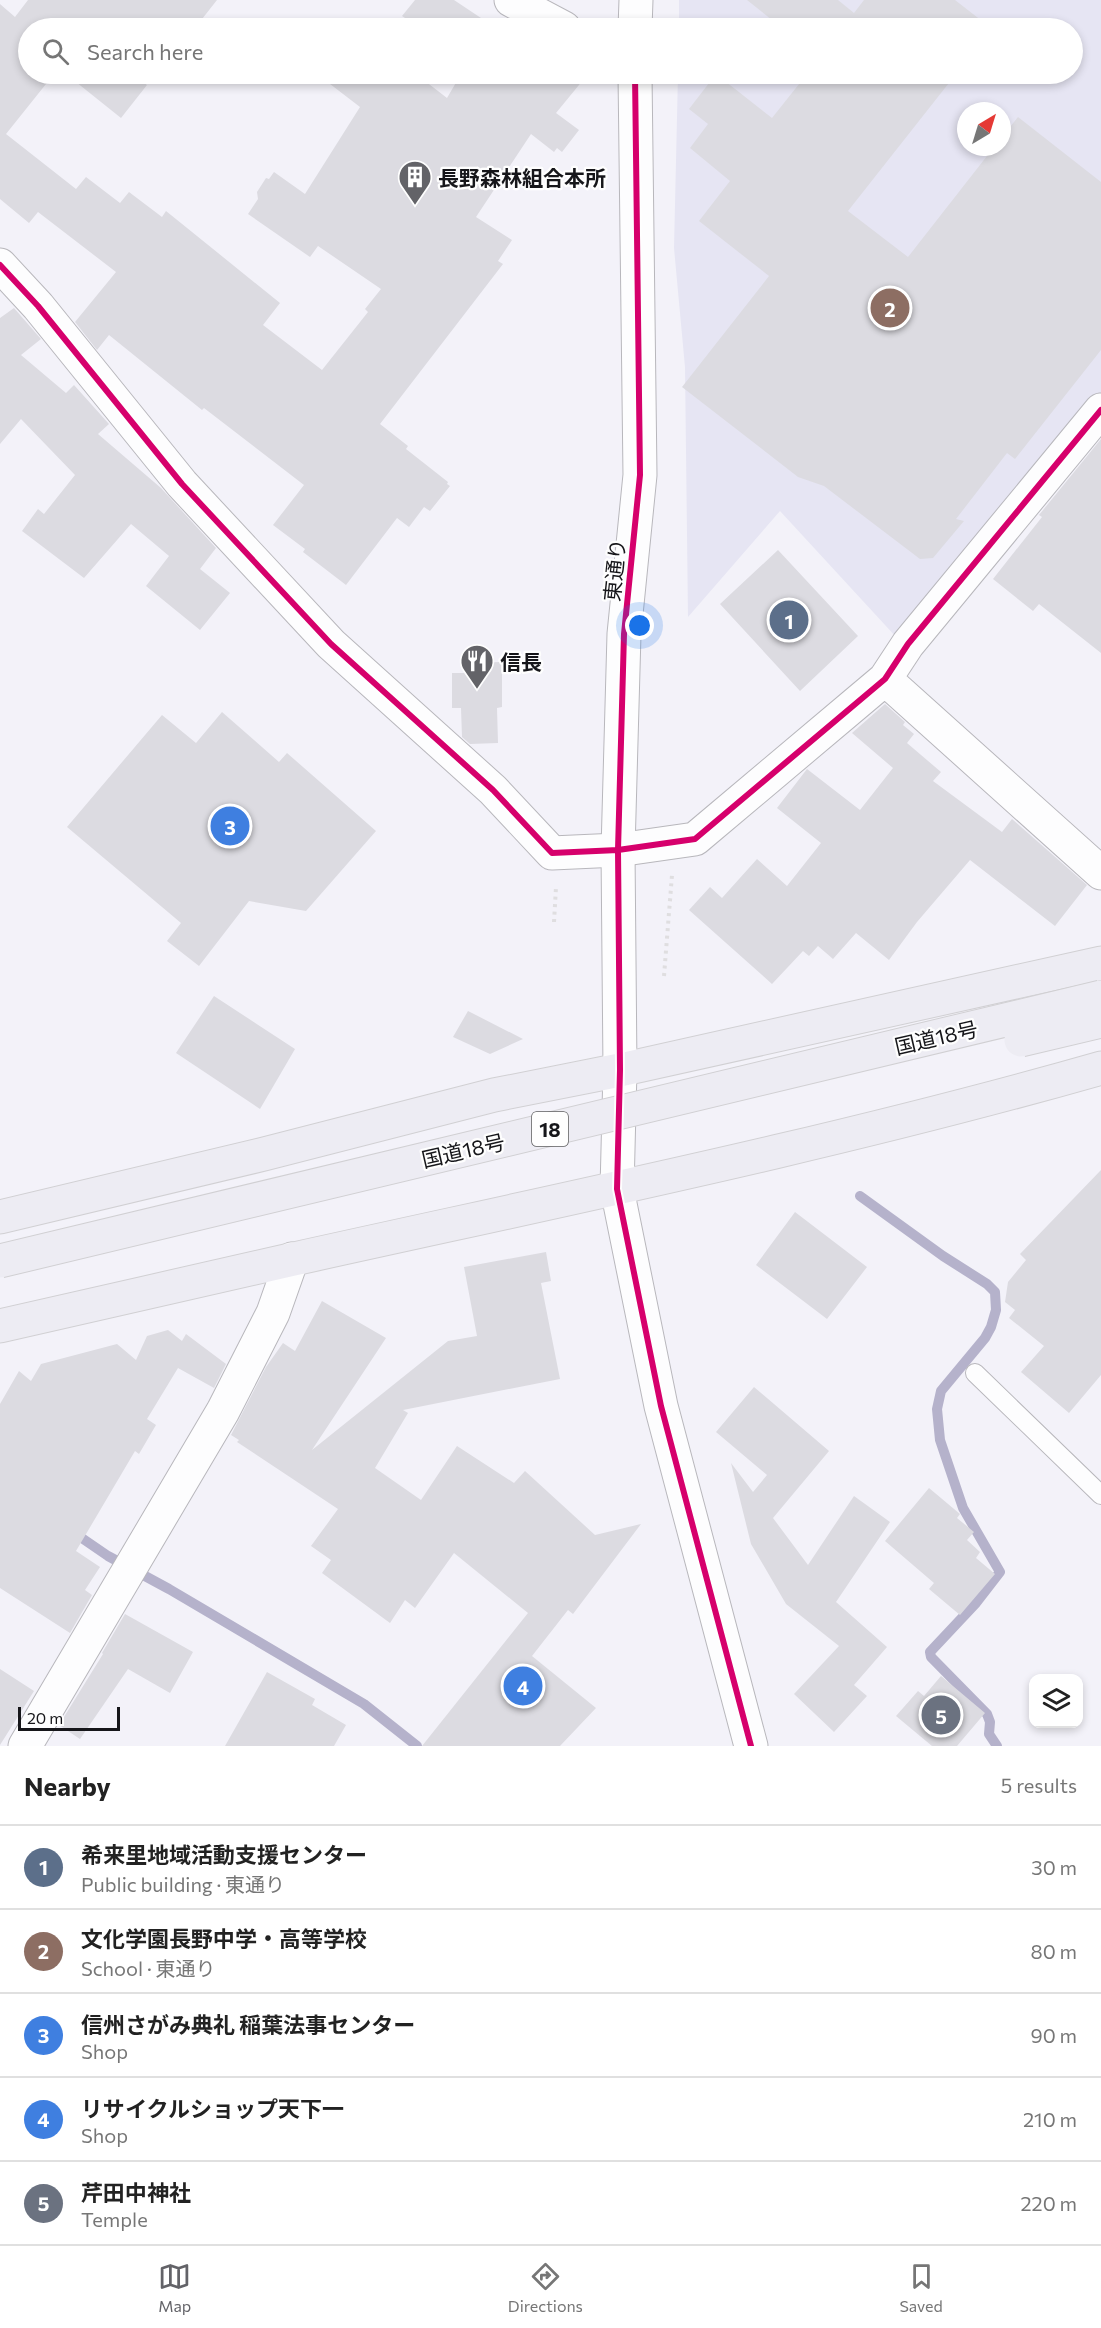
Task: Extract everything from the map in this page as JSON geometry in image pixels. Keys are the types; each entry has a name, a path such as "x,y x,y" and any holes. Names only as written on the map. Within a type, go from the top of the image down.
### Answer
{"highway":[{"name":"18","path":"0,1217 494,1095 620,1070 1101,963"},
{"name":"国道18号","path":"0,1261 1101,997"},
{"name":"国道18号","path":"0,1281 210,1227 1101,1022"},
{"path":"0,1326 292,1259 617,1189 1007,1095 1101,1068"}],"street":[{"path":"511,0 545,18"},
{"path":"635,18 636,0"},
{"name":"東通り","path":"635,84 640,475 624,634 618,850 620,1070 617,1189 661,1406 751,1746"},
{"path":"0,265 38,306 182,484 331,644 493,790 552,853 618,850 695,839 885,679 908,644 1101,410"},
{"path":"885,679 1101,873"},
{"path":"25,1746 223,1410 273,1313 292,1259"}],"lane":[{"path":"975,1373 1101,1495"}],"path":[{"path":"664,976 672,869"},
{"path":"554,922 556,885"}],"shaded area":[{"path":"679,0 1101,0 1101,399 897,638 780,511 688,617 685,367 674,248 678,84 1083,84 1083,18 679,18"}],"building":[{"path":"28,0 217,0 203,18 18,18 18,84 46,84 6,134 76,189 86,177 120,203 129,192 162,217 166,211 280,303 263,325 322,370 368,312 365,309 381,289 318,246 310,257 248,214 258,199 257,192 266,178 269,179 274,172 305,194 360,107 330,84 429,84 447,98 455,84 580,84 556,113 579,130 562,152 557,148 554,152 531,134 476,217 512,240 498,261 503,264 380,424 408,446 406,449 450,486 430,511 424,507 409,527 397,518 346,585 303,552 305,549 273,525 304,485 204,408 202,410 109,335 97,350 75,322 116,272 38,212 29,223 0,199 0,4 15,17"},
{"path":"415,0 454,0 481,18 405,18 402,16"},
{"path":"747,0 838,0 854,13 864,0 955,0 978,18 770,18"},
{"path":"78,84 147,85 121,118"},
{"path":"708,84 729,84 772,118 799,84 948,84 848,211 908,257 987,156 1011,156 1011,126 1018,117 1101,182 1101,350 1015,459 1007,453 956,519 964,521 933,558 920,559 824,486 798,477 682,387 769,276 699,221 730,181 690,148 708,124 689,109"},
{"path":"14,308 41,339 21,355 66,393 74,385 109,424 98,434 161,488 216,548 200,569 230,593 200,630 146,586 169,556 131,524 84,578 22,531 38,509 44,514 75,475 21,419 0,444 0,318"},
{"path":"1101,439 1101,653 1039,604 1033,611 993,579 1042,517 1039,515"},
{"path":"778,550 858,636 800,691 720,604"},
{"name":"信長","path":"502,662 502,707 497,708 498,743 470,744 462,737 461,708 452,708 452,673 464,673 464,663"},
{"path":"885,704 905,722 903,725 914,734 907,743 941,772 933,781 1002,832 1012,819 1087,885 1055,926 970,860 917,922 889,960 856,933 833,959 818,946 809,956 803,951 772,984 689,910 710,887 722,898 757,859 787,886 821,843 777,808 807,769 860,810 893,768 852,733"},
{"path":"222,712 279,762 287,753 376,831 306,911 249,901 199,966 167,941 181,923 67,827 162,715 196,743"},
{"path":"214,996 295,1049 260,1109 176,1053"},
{"path":"468,1011 523,1039 490,1054 453,1037"},
{"path":"1101,1170 1101,1375 1069,1413 1021,1372 1044,1346 1009,1318 1015,1310 1005,1302 1008,1282 1026,1260 1020,1254"},
{"path":"795,1212 867,1267 827,1319 756,1265"},
{"path":"546,1252 551,1281 541,1283 560,1379 403,1410 408,1413 375,1468 421,1500 457,1446 514,1483 525,1471 595,1535 641,1524 573,1614 568,1610 532,1656 596,1708 560,1746 422,1746 528,1613 454,1553 415,1608 405,1600 390,1623 322,1573 331,1560 311,1546 338,1509 237,1442 239,1440 231,1435 266,1367 283,1343 295,1351 322,1301 386,1338 312,1450 448,1341 477,1336 464,1267"},
{"path":"168,1330 182,1341 186,1334 226,1364 214,1388 178,1368 147,1419 156,1425 139,1454 135,1451 76,1551 100,1567 85,1590 92,1595 70,1633 0,1588 0,1404 19,1371 31,1381 41,1364 117,1344 136,1360 147,1336"},
{"path":"754,1387 829,1451 773,1518 808,1565 854,1496 890,1522 836,1602 887,1647 854,1685 867,1696 834,1732 794,1694 839,1646 786,1604 751,1544 731,1463 753,1492 767,1475 716,1432"},
{"path":"929,1488 960,1514 957,1518 974,1532 967,1540 980,1552 976,1558 995,1574 960,1615 929,1589 934,1583 885,1541"},
{"path":"125,1614 193,1652 170,1693 128,1669 80,1739 59,1725"},
{"path":"0,1669 34,1691 0,1745"},
{"path":"267,1672 315,1699 312,1705 346,1725 334,1746 225,1746"},
{"path":"941,1676 985,1713 957,1746 932,1746 896,1716 918,1691 924,1696"}],"waterway":[{"path":"860,1196 943,1256 987,1284 995,1292 996,1310 991,1327 985,1338 941,1391 937,1409 940,1440 963,1508 1000,1572 976,1603 930,1652 931,1657 987,1714 990,1722 989,1734 997,1746"},
{"path":"73,1532 108,1556 169,1589 364,1704 417,1746"}],"cycle path":[{"path":"635,84 640,475 624,634 618,850 620,1070 617,1189 661,1406 751,1746"},
{"path":"0,265 38,306 182,484 331,644 493,790 552,853 618,850 695,839 885,679 908,644 1101,410"}],"place":[{"name":"長野森林組合本所","path":"415,206"},
{"name":"文化学園長野中学・高等学校","path":"890,308"},
{"name":"希来里地域活動支援センター","path":"789,620"},
{"name":"信長","path":"477,690"},
{"name":"信州さがみ典礼 稲葉法事センター","path":"230,826"},
{"name":"リサイクルショップ天下一","path":"523,1686"},
{"name":"芹田中神社","path":"941,1715"}]}
